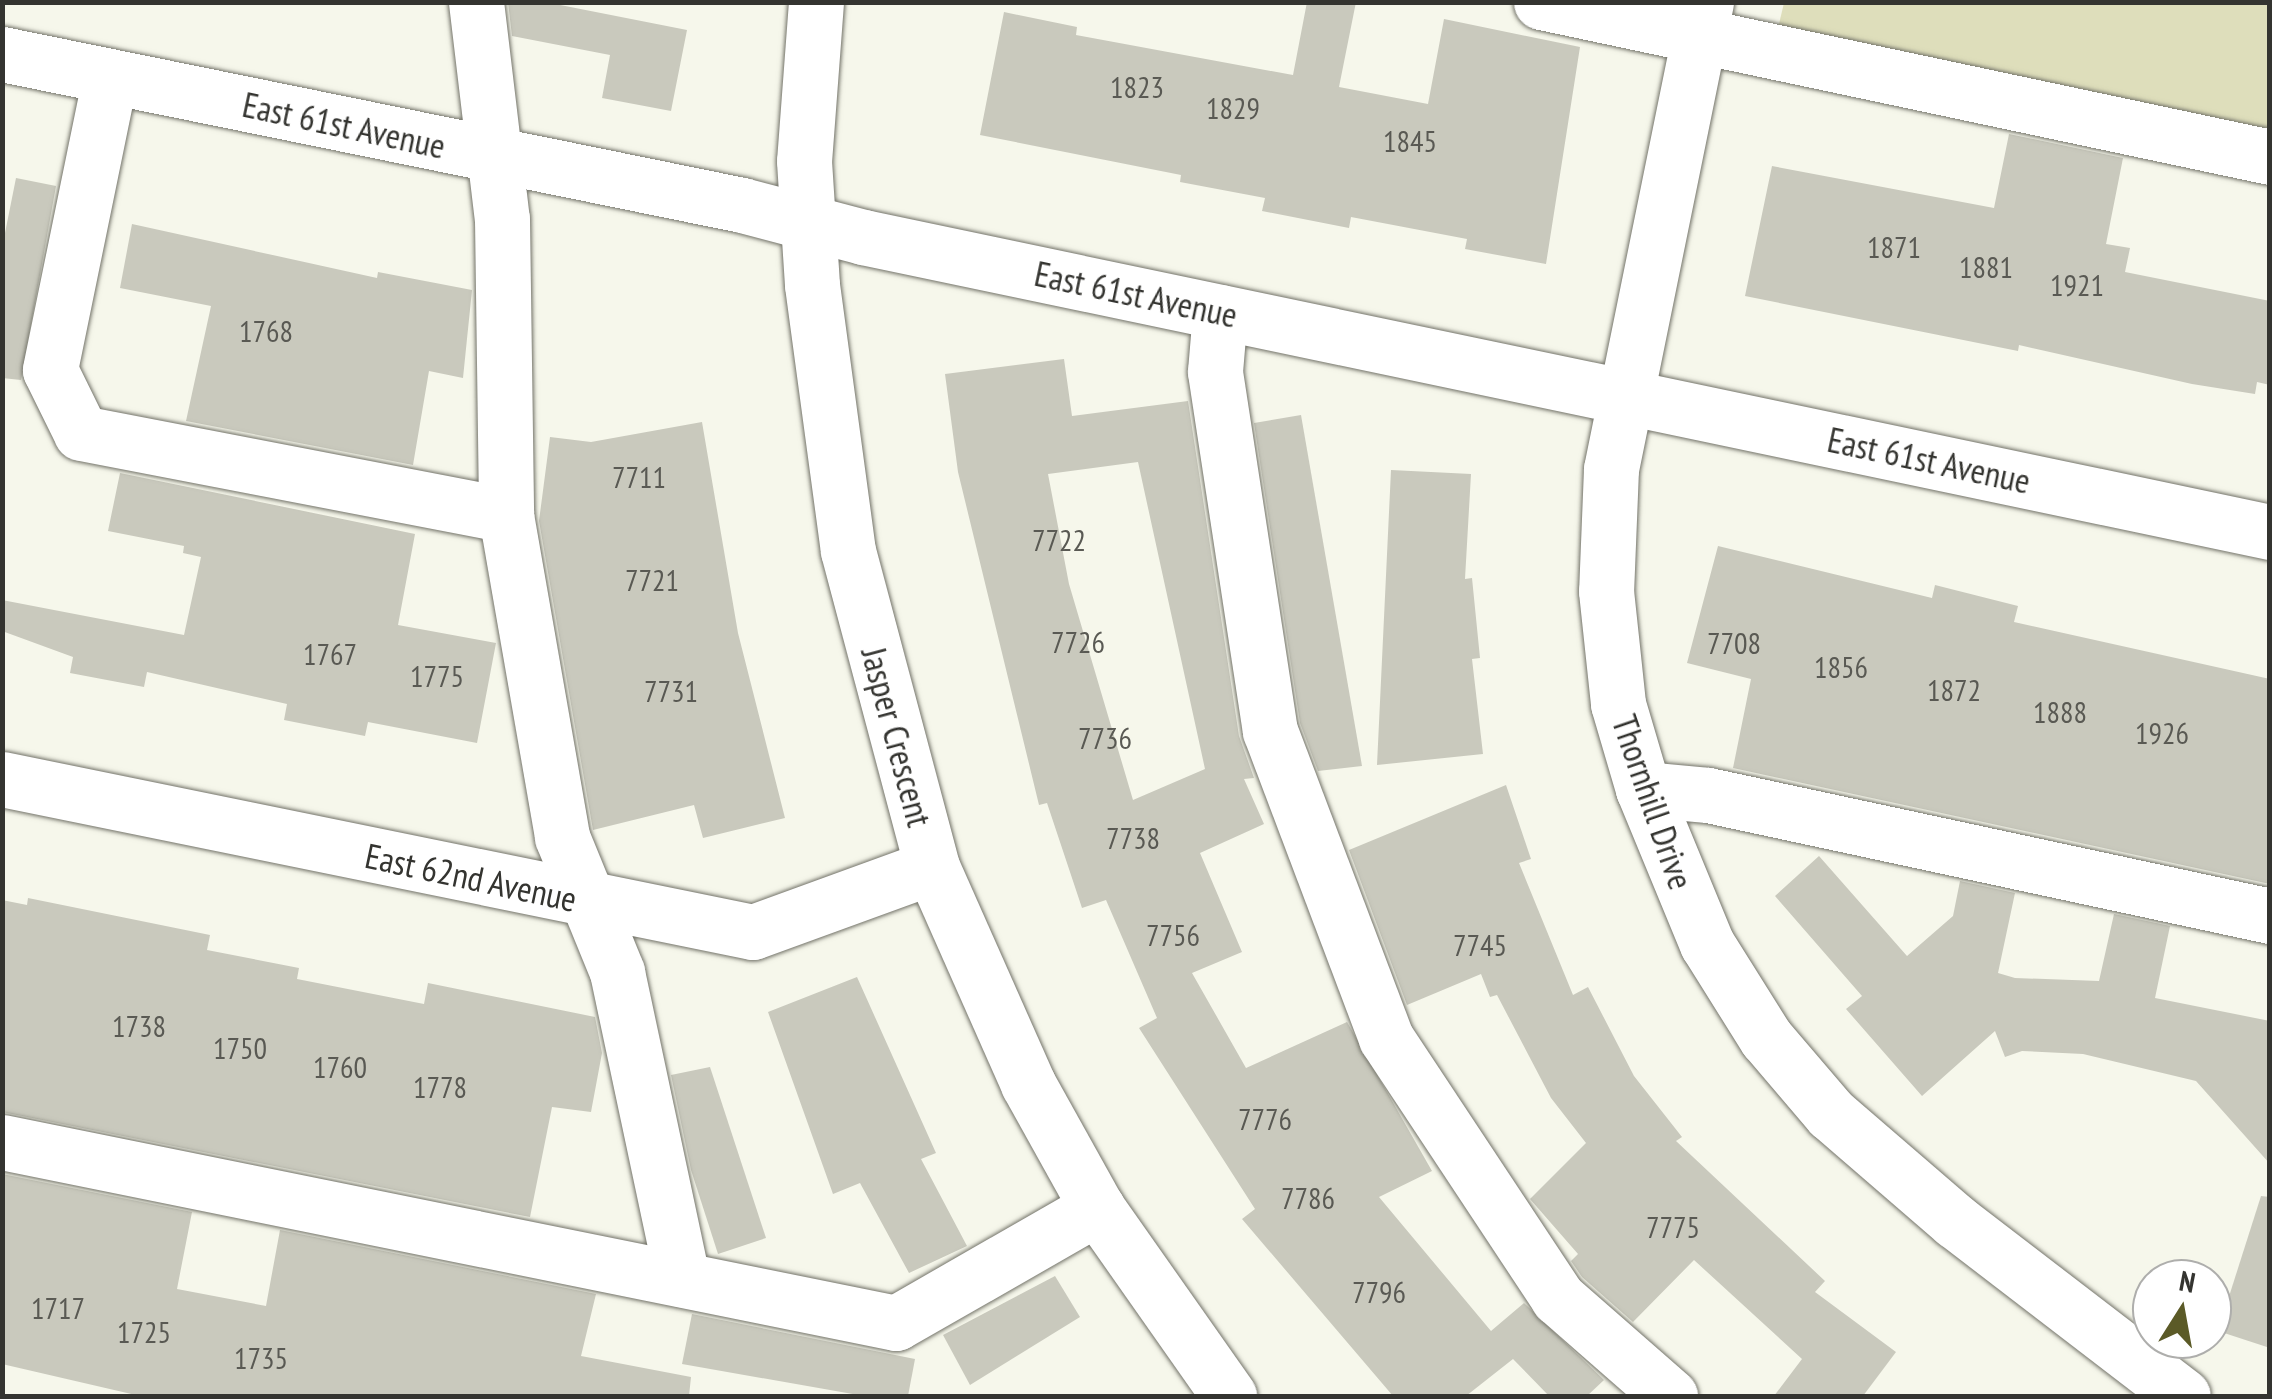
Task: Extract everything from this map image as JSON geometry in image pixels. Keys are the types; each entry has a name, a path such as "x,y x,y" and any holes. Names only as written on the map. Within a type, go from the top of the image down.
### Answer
{"street":[{"path":"476,2 490,156 502,219 506,515 562,837 617,972 682,1279"},
{"name":"Jasper Crescent","path":"816,2 804,222 848,551 932,867 1028,1084 1096,1208 1229,1396"},
{"path":"1542,2 1702,19 2270,157"},
{"name":"Thornhill Drive","path":"1702,19 1611,469 1606,592 1618,704 1643,789 1707,944 1766,1038 1831,1114 1955,1221 2183,1396"},
{"name":"East 61st Avenue","path":"2,54 2270,532"},
{"path":"110,78 50,370 82,432 506,515"},
{"path":"1220,312 1215,372 1270,731 1386,1038 1558,1298 1670,1396"},
{"name":"East 62nd Avenue","path":"2,779 589,902 753,932 932,867"},
{"path":"1643,789 1708,795 2270,916"},
{"path":"2,1142 896,1324 1096,1208"}],"green space":[{"path":"1784,3 2269,3 2269,132 1778,28"}],"building":[{"path":"508,2 545,2 687,30 671,111 602,98 610,55 512,36"},
{"path":"1307,2 1356,2 1339,87 1428,104 1444,19 1580,47 1546,264 1465,249 1467,239 1351,217 1349,228 1262,211 1265,198 1180,182 1181,175 980,135 1004,12 1077,27 1076,35 1293,75"},
{"path":"2009,134 2123,158 2106,244 2130,248 2125,272 2270,301 2270,385 2257,382 2255,394 2192,384 2019,345 2018,351 1745,296 1772,166 1994,208"},
{"path":"16,178 56,186 21,380 2,378 2,248"},
{"path":"132,224 377,278 378,272 472,290 463,378 429,371 413,465 186,421 211,306 120,288"},
{"path":"1064,359 1072,416 1188,401 1239,736 1254,778 1244,779 1264,824 1200,853 1242,952 1192,973 1246,1068 1347,1022 1432,1171 1379,1197 1491,1331 1524,1303 1604,1380 1587,1396 1549,1396 1513,1359 1466,1396 1393,1396 1242,1219 1255,1209 1139,1028 1157,1018 1106,900 1082,908 1047,803 1039,805 958,472 945,374","holes":["1138,462 1205,769 1133,800 1069,584 1048,474"]},
{"path":"1301,415 1362,766 1318,771 1300,723 1254,423"},
{"path":"702,422 738,633 785,818 703,838 694,805 593,830 539,521 550,437 591,442"},
{"path":"1391,470 1471,474 1465,579 1472,578 1480,658 1472,659 1483,754 1377,765"},
{"path":"120,473 415,534 398,625 496,643 477,743 368,722 365,736 284,720 287,704 147,672 144,687 70,673 73,657 2,631 2,600 184,635 201,557 183,553 184,546 108,531"},
{"path":"1718,546 1932,598 1935,585 2018,606 2014,622 2270,679 2270,884 1733,768 1751,679 1687,663"},
{"path":"1506,785 1531,859 1519,863 1573,995 1588,987 1634,1076 1682,1137 1676,1141 1825,1281 1815,1292 1896,1352 1863,1396 1774,1396 1802,1359 1694,1260 1633,1322 1582,1277 1571,1261 1578,1254 1530,1199 1586,1143 1551,1098 1497,995 1490,997 1481,974 1407,1005 1349,850"},
{"path":"1819,856 1907,956 1953,916 1960,881 2015,893 1998,973 2015,978 2099,981 2114,914 2170,926 2155,998 2270,1021 2270,1164 2196,1081 2083,1054 2022,1051 2005,1057 1995,1031 1922,1096 1846,1009 1862,996 1775,896"},
{"path":"28,898 210,935 207,950 299,968 297,979 424,1004 428,983 595,1017 602,1053 591,1112 552,1107 530,1217 2,1112 2,900 27,905"},
{"path":"857,977 936,1153 921,1159 967,1246 909,1273 860,1183 833,1194 768,1012"},
{"path":"710,1067 766,1238 718,1254 691,1170 671,1075"},
{"path":"2,1174 192,1212 177,1289 266,1306 280,1230 596,1294 581,1356 691,1377 689,1396 140,1396 2,1364"},
{"path":"2261,1196 2270,1197 2270,1348 2232,1336 2232,1287"},
{"path":"1055,1276 1080,1317 970,1385 943,1335"},
{"path":"692,1314 915,1359 908,1396 864,1396 682,1364"}]}
